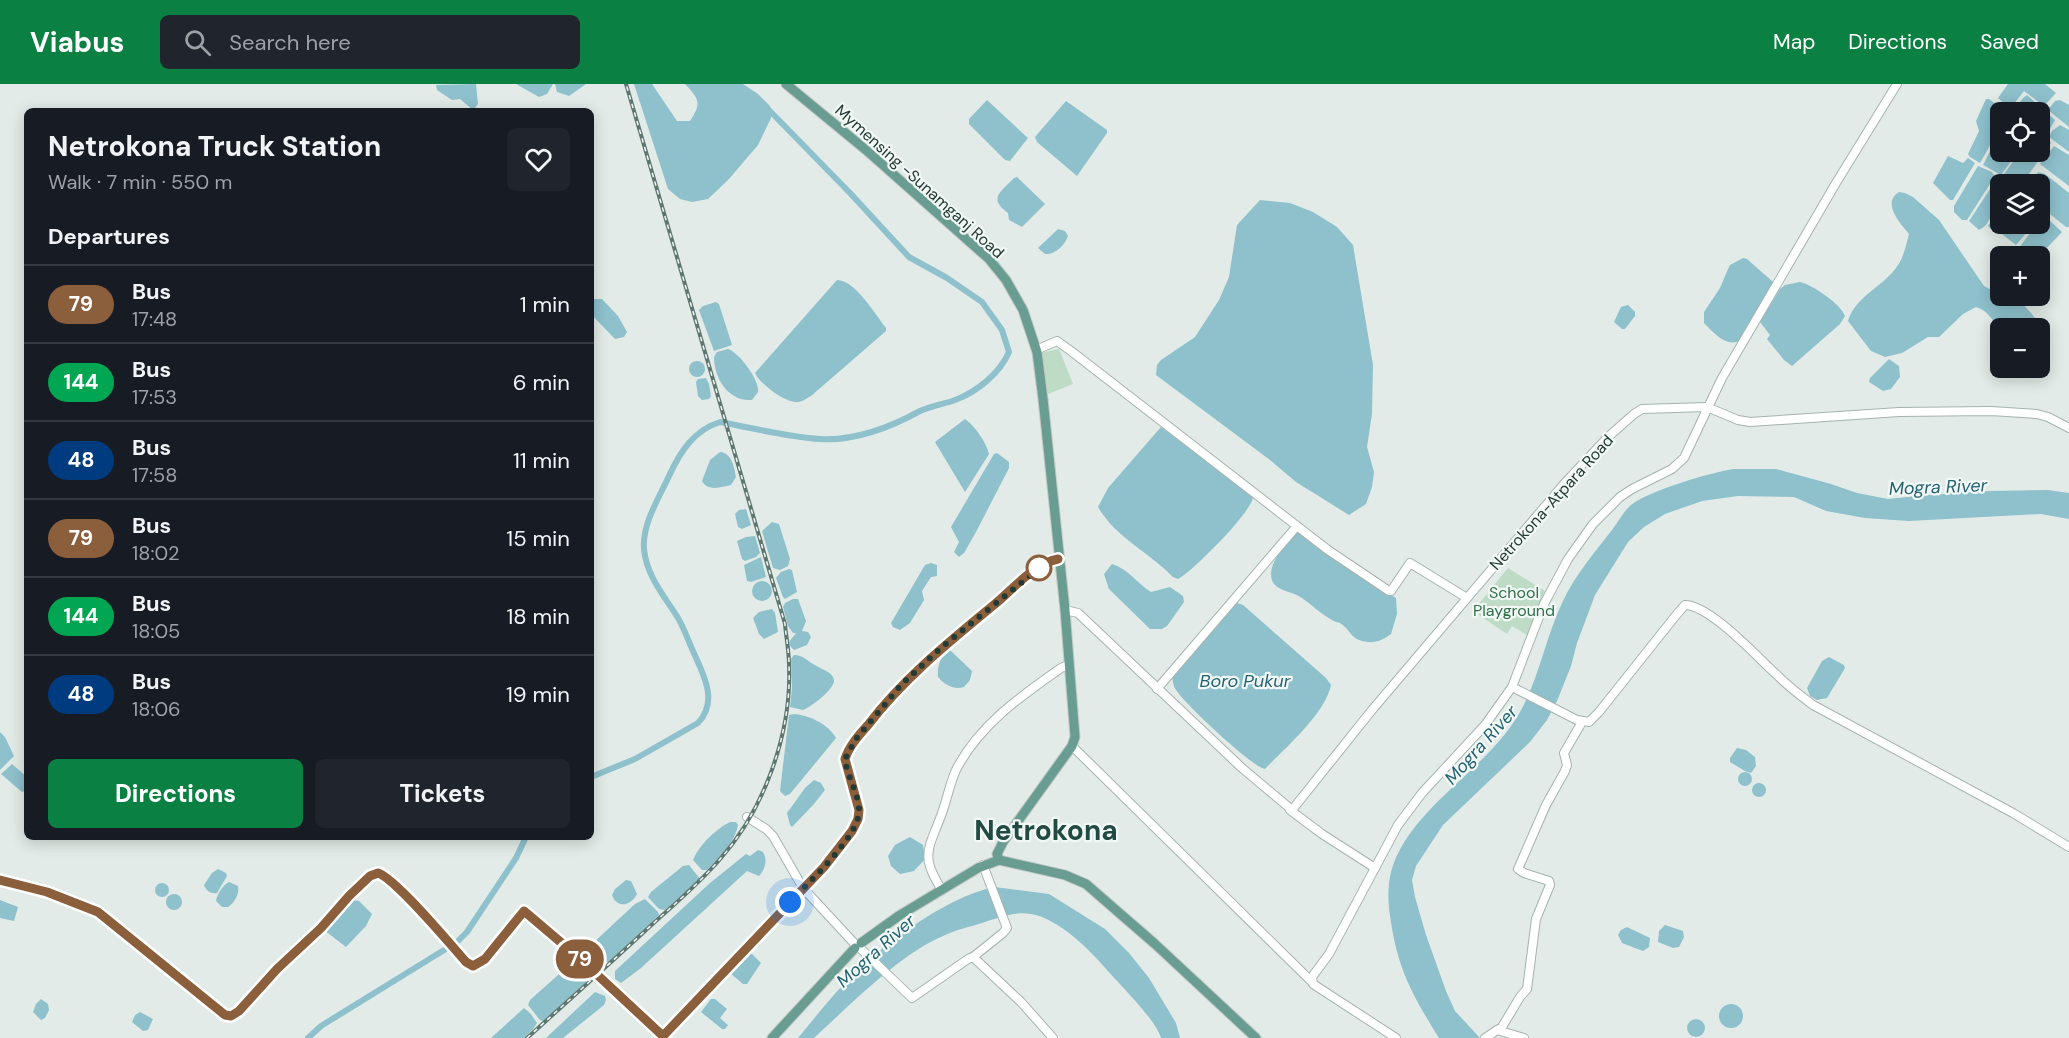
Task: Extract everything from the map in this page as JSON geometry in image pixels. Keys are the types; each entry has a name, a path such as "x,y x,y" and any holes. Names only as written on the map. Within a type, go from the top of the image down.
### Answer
{"main road":[{"name":"Mymensing -Sunamganj Road","path":"786,84 866,150 989,259 1006,280 1023,310 1036,350 1065,610 1075,737 1072,746"},
{"path":"999,860 997,854 1003,842 1072,746"},
{"path":"772,1038 859,947 900,915 983,866 999,860 1065,875 1086,884 1155,944 1256,1038"}],"street":[{"path":"1312,982 1312,977 1329,954 1404,816 1485,725 1512,687 1555,581 1584,536 1620,497 1672,469 1684,458 1707,407 1836,183 1897,84"},
{"path":"1036,350 1057,341 1297,526 1389,591 1410,564 1467,598"},
{"name":"Netrokona-Atpara Road","path":"1290,810 1294,809 1372,710 1564,484 1608,437 1634,414 1648,408 1707,407 1738,420 1750,422 1899,412 1965,411 2037,414 2069,428"},
{"path":"1157,689 1297,526"},
{"path":"0,880 47,892 98,912 225,1015 231,1016 239,1011 277,969 321,928 349,896 378,873 384,876 466,962 473,966 485,959 524,911 577,956 664,1037 835,854 852,831 858,819 859,806 845,759 856,739 902,684 942,647 1034,572 1058,559"},
{"path":"1516,689 1582,722 1589,722 1677,614 1686,605 1692,605 1723,626 1796,693 1813,705 2002,807 2069,847"},
{"path":"1065,610 1078,613 1157,689 1290,810 1375,868"},
{"path":"942,890 931,874 928,858 957,768 972,746 1006,708 1060,668 1068,665"},
{"path":"1487,1036 1502,1027 1527,989 1536,919 1550,885 1549,881 1518,869 1546,805 1567,768 1564,753 1582,722"},
{"path":"1072,746 1312,982 1326,994 1396,1038"},
{"path":"747,817 773,836 803,888 912,998 973,957 1006,930 983,866"},
{"path":"973,957 1021,1002 1053,1038"},
{"path":"1497,1030 1524,1038"}],"green space":[{"path":"1059,349 1073,384 1048,394 1041,353"},
{"name":"School Playground","path":"1508,568 1545,591 1527,635 1512,626 1507,634 1473,611"}],"water":[{"path":"476,84 478,104 475,108 471,108 460,99 452,100 437,90 436,85"},
{"path":"516,84 553,84 547,94 539,97"},
{"path":"555,84 586,84 569,96 557,92"},
{"path":"634,84 652,84 677,121 690,121 696,110 697,101 685,84 743,84 770,106 771,118 758,145 729,179 708,199 692,202 680,199 668,189"},
{"path":"2008,84 2045,84 2056,93 2048,102 2039,102 2024,91 2015,102 2002,102 1998,98"},
{"path":"2027,95 2035,102 2020,102"},
{"path":"1986,99 1993,102 1990,102 1990,145 1980,163 1968,154 1979,131 1976,121"},
{"path":"987,100 1028,138 1010,161 1005,160 969,124 969,119"},
{"path":"2060,100 2069,105 2069,127 2050,112 2055,101"},
{"path":"1066,101 1107,130 1077,176 1037,142 1035,137"},
{"path":"2050,116 2055,120 2050,129"},
{"path":"2060,125 2069,130 2069,152 2050,138 2052,131"},
{"path":"2054,146 2069,155 2069,186 2040,164 2050,162 2050,151"},
{"path":"1990,151 1990,162 2011,162 2002,174 1983,165"},
{"path":"1948,156 1963,163 1968,158 1975,163 1953,200 1950,200 1933,183"},
{"path":"2013,162 2038,162 2029,174 2004,174"},
{"path":"1978,166 1992,172 1994,174 1990,174 1990,184 1967,220 1962,220 1954,212 1954,206"},
{"path":"1017,177 1045,204 1022,227 1009,220 1008,213 997,199"},
{"path":"2050,178 2069,193 2069,227 2050,214"},
{"path":"1990,189 1990,219 1979,230 1969,221"},
{"path":"1899,192 1913,197 1939,220 1984,286 1990,289 1990,306 2024,306 2035,318 1991,318 1976,307 1963,314 1939,337 1928,337 1902,353 1885,357 1871,351 1848,321 1857,304 1892,273 1903,254 1909,234 1894,213 1892,202"},
{"path":"1260,200 1290,203 1313,212 1337,227 1353,245 1373,365 1372,414 1367,447 1374,472 1366,504 1349,515 1296,482 1156,375 1157,365 1161,360 1195,337 1219,300 1229,277 1237,225"},
{"path":"2050,221 2062,232 2049,246 2021,245 2029,234 2050,234"},
{"path":"1058,229 1065,231 1067,239 1056,251 1045,254 1038,248"},
{"path":"2002,234 2025,234 2016,245"},
{"path":"1743,258 1773,282 1740,341 1729,342 1720,338 1704,323 1704,312 1720,288 1730,265"},
{"path":"837,280 844,281 858,291 886,331 811,396 800,402 787,400 767,387 755,373"},
{"path":"1800,282 1826,296 1838,306 1845,316 1840,324 1792,366 1767,339 1770,335 1760,322 1780,289 1785,285"},
{"path":"594,299 602,299 618,316 627,332 624,337 615,339 594,317"},
{"path":"716,302 719,304 732,345 714,351 699,310 703,306"},
{"path":"1628,305 1635,312 1635,316 1625,329 1622,329 1614,322 1621,307"},
{"path":"728,349 738,355 756,381 758,392 752,400 736,397 724,388 720,381 714,357 717,352"},
{"path":"1889,359 1899,366 1900,377 1891,389 1883,391 1869,382 1870,378"},
{"path":"697,361 703,363 705,369 703,375 697,377 691,375 689,369 691,363"},
{"path":"706,378 711,396 709,399 702,400 698,396 696,382 698,379"},
{"path":"965,419 980,435 989,454 965,492 935,442"},
{"path":"1161,427 1253,497 1243,515 1220,541 1178,579 1123,536 1105,518 1098,507 1108,488"},
{"path":"720,452 730,458 736,477 731,485 711,488 702,481 710,460"},
{"path":"997,453 1009,462 1009,468 976,532 964,553 959,557 954,552 959,542 951,527 994,454"},
{"path":"1734,469 1776,469 1857,493 1888,499 1989,491 2048,490 2069,493 2069,519 2041,514 1909,521 1865,518 1826,511 1794,497 1738,496 1702,501 1665,514 1644,527 1628,542 1595,595 1571,666 1547,720 1530,742 1443,825 1416,866 1412,880 1415,897 1446,991 1455,1011 1480,1038 1439,1038 1408,983 1394,939 1388,891 1391,872 1399,851 1427,813 1497,744 1511,726 1528,697 1556,617 1568,591 1626,510 1639,500 1665,488"},
{"path":"746,509 751,525 742,529 738,527 735,514 739,510"},
{"path":"772,522 779,524 790,559 788,566 780,570 773,568 762,531"},
{"path":"1297,532 1327,551 1355,573 1396,598 1397,614 1391,634 1374,642 1358,640 1340,623 1328,618 1299,596 1274,584 1271,571 1277,556"},
{"path":"755,536 760,553 745,561 742,559 737,541"},
{"path":"761,557 766,577 751,582 747,581 744,565"},
{"path":"931,563 937,565 937,576 931,577 922,591 924,600 910,623 900,630 893,627 891,623 925,565"},
{"path":"1112,564 1123,569 1151,592 1170,587 1183,596 1184,602 1167,626 1162,629 1150,629 1109,589 1104,574"},
{"path":"792,570 797,592 785,599 776,578 781,572"},
{"path":"762,581 769,584 772,591 769,598 762,601 755,598 752,591 755,584"},
{"path":"798,599 806,621 802,631 808,632 811,637 807,645 794,650 789,642 796,633 793,633 788,626 783,607 785,603"},
{"name":"Boro Pukur","path":"1234,602 1243,605 1326,678 1331,685 1313,719 1265,769 1247,758 1205,721 1175,689 1173,683 1176,670"},
{"path":"772,609 775,613 778,632 764,639 759,634 753,618 759,612"},
{"path":"950,650 972,671 970,680 964,687 949,686 938,677 940,662"},
{"path":"794,655 826,671 834,680 827,693 803,710 790,707 791,659"},
{"path":"1829,657 1844,665 1845,668 1827,698 1817,700 1810,696 1807,688 1822,661"},
{"path":"794,714 818,721 836,738 790,794 785,796 780,791 789,715"},
{"path":"0,732 14,756 0,770"},
{"path":"1737,748 1746,750 1755,757 1756,766 1751,773 1730,762"},
{"path":"12,764 24,774 24,791 22,792 1,774"},
{"path":"1745,772 1750,774 1752,779 1750,784 1745,786 1740,784 1738,779 1740,774"},
{"path":"814,780 821,783 825,790 792,827 787,813 805,788"},
{"path":"1756,783 1762,783 1766,790 1762,797 1756,797 1752,793 1752,787"},
{"path":"730,822 736,822 738,825 734,838 707,870 702,870 693,860 696,854 708,838"},
{"path":"910,837 923,845 925,859 914,871 900,874 891,866 888,856 895,845"},
{"path":"758,850 765,855 766,862 759,876 747,871 641,968 621,983 615,979 615,971 710,883 746,854 750,856"},
{"path":"689,865 700,879 665,910 659,909 648,897 651,892 683,866"},
{"path":"218,869 227,876 217,893 213,893 204,885 212,873"},
{"path":"626,880 631,881 637,894 628,903 621,904 612,895 615,889"},
{"path":"229,882 238,886 237,895 228,907 222,907 216,901 223,887"},
{"path":"159,883 165,883 169,890 165,897 159,897 155,893 155,887"},
{"path":"994,887 1049,894 1105,929 1129,953 1149,978 1176,1023 1180,1038 1161,1038 1137,1003 1092,953 1073,936 1041,917 1018,913 957,930 927,944 876,982 814,1038 798,1038 857,970 893,940 933,913 975,893"},
{"path":"174,894 182,902 174,910 166,902"},
{"path":"645,899 659,915 608,962 599,958 591,945 635,904"},
{"path":"0,900 18,907 14,921 0,918"},
{"path":"351,900 359,901 372,914 366,926 346,947 324,930"},
{"path":"1665,925 1683,931 1684,937 1679,947 1673,948 1658,942 1659,931"},
{"path":"1627,927 1650,938 1649,947 1643,951 1622,943 1618,935"},
{"path":"748,950 761,963 747,984 743,984 729,972"},
{"path":"576,959 583,964 580,969 587,981 548,1017 543,1021 540,1020 528,1005 530,1000"},
{"path":"595,992 605,996 604,1005 563,1038 546,1038"},
{"path":"41,999 48,1004 49,1010 45,1018 41,1020 33,1012"},
{"path":"711,999 715,999 727,1009 720,1018 728,1025 725,1029 701,1012"},
{"path":"1731,1004 1739,1008 1743,1016 1739,1024 1731,1028 1723,1024 1719,1016 1723,1008"},
{"path":"524,1008 537,1023 524,1038 491,1038"},
{"path":"140,1012 153,1019 148,1030 143,1031 132,1022 135,1015"},
{"path":"1696,1019 1702,1022 1705,1028 1702,1034 1696,1037 1690,1034 1687,1028 1690,1022"}],"waterway":[{"path":"594,776 635,759 698,723 707,706 705,678 680,622 652,577 644,549 648,521 656,502 678,459 695,436 720,422 808,438 833,439 859,435 885,427 924,409 955,400 971,392 994,374 1009,352 1002,330 982,302 947,278 909,257 766,107"},
{"path":"308,1038 321,1026 457,942 467,932 516,858 525,840"}],"railway":[{"path":"527,1038 694,887 737,838 763,793 773,768 786,716 789,690 789,660 785,624 626,84"}],"bus line":[{"name":"79","path":"0,880 47,892 98,912 225,1015 231,1016 239,1011 277,969 321,928 349,896 370,876 378,873 404,894 466,962 473,966 485,959 524,911 559,939 663,1036 824,867 856,825 859,806 845,759 856,739 879,710 902,684 942,647 1034,572 1050,561 1058,559"}],"district":[{"name":"Netrokona","path":"1046,830"}],"route":[{"path":"790,902 835,854 856,825 859,806 845,759 856,739 902,684 942,647 1042,566 1039,568"}],"water label":[{"name":"Mogra River","path":"1938,487"},
{"name":"Mogra River","path":"1481,745"},
{"name":"Mogra River","path":"876,951"}]}
